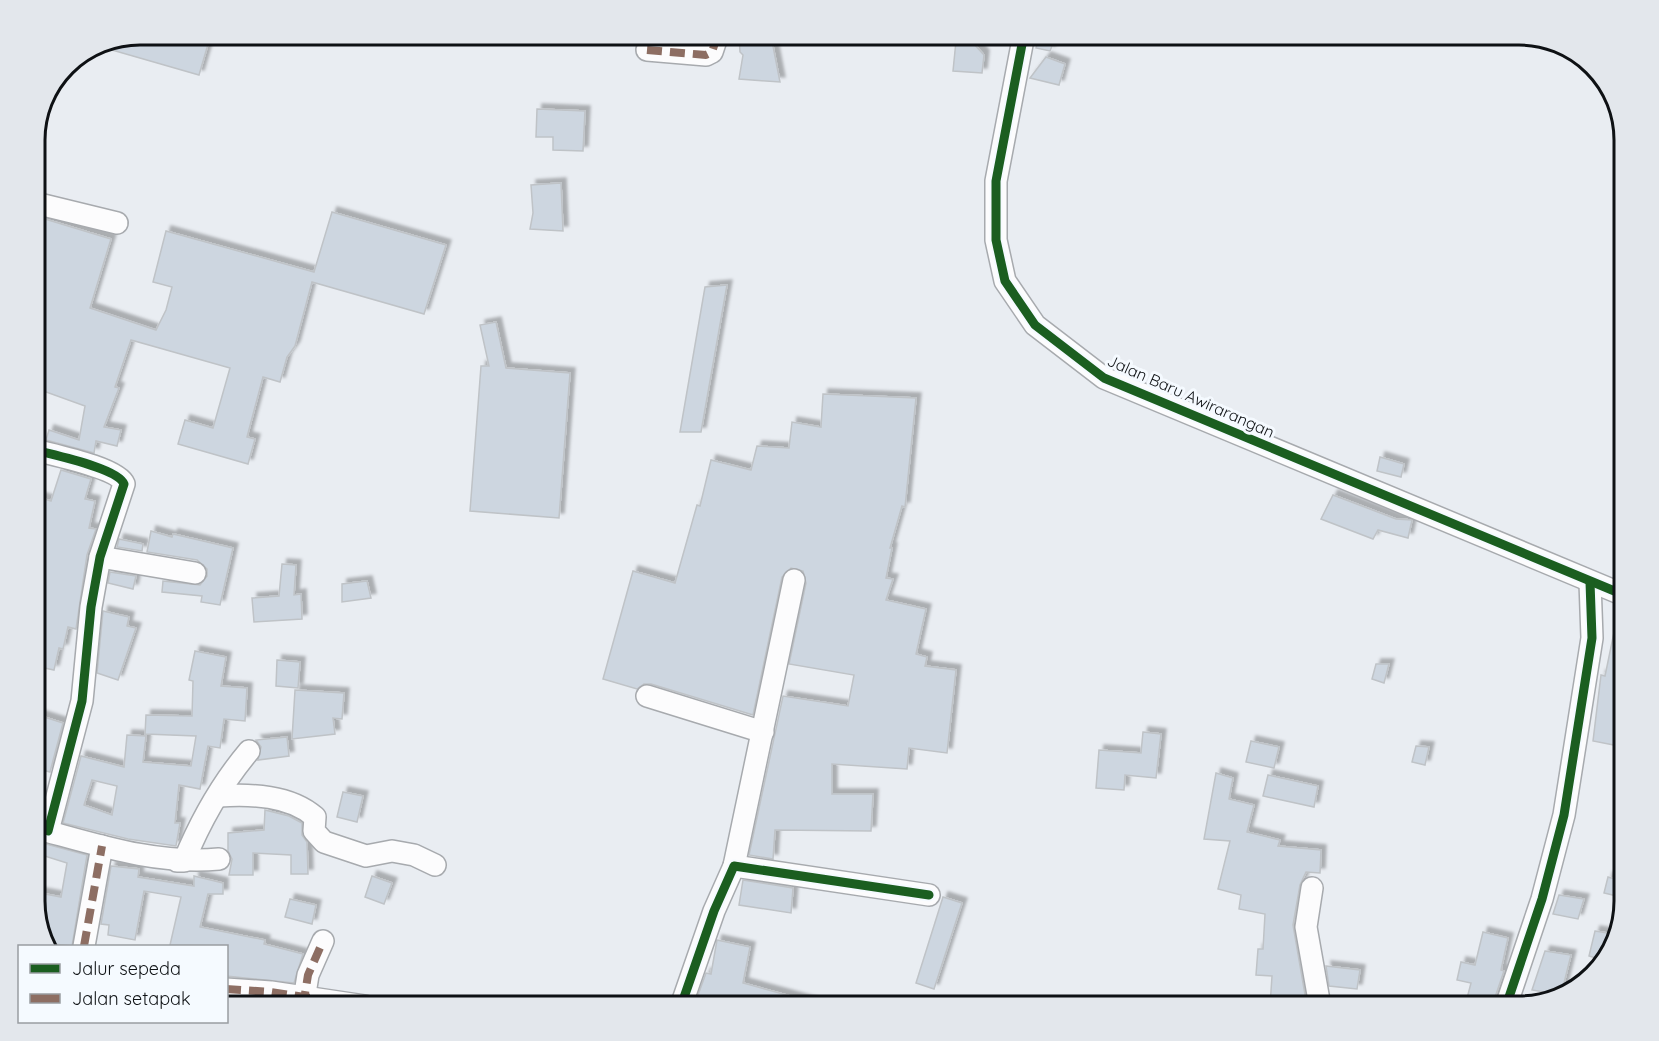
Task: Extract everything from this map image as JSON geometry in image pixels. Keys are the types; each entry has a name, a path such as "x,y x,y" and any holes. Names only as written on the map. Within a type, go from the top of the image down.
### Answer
{"street":[{"path":"647,50 706,56 712,52 714,45"},
{"name":"Jalan Baru Awirarangan","path":"1022,45 996,181 996,240 1005,281 1035,325 1104,378 1614,591"},
{"path":"45,205 117,223"},
{"path":"45,453 98,468 122,479 124,490 100,556 91,607 82,701 45,817"},
{"path":"100,556 195,573"},
{"path":"684,996 714,911 734,866 794,580"},
{"path":"1509,996 1542,899 1563,815 1592,638 1590,582"},
{"path":"647,696 763,732"},
{"path":"45,831 102,846 184,861 195,836 235,768 249,751"},
{"path":"219,796 250,794 290,802 306,808 315,817 314,831 324,842 366,856 384,852 414,855 435,865"},
{"path":"84,945 102,846"},
{"path":"177,861 219,859"},
{"path":"734,866 929,895"},
{"path":"1312,888 1306,927 1318,996"},
{"path":"305,996 308,975 323,941"},
{"path":"228,989 268,996"}],"building":[{"path":"140,45 208,45 199,75 112,50"},
{"path":"740,45 773,45 780,82 739,79 743,55 740,52"},
{"path":"956,45 975,45 984,55 982,73 953,71"},
{"path":"1037,45 1052,45 1050,51 1036,48"},
{"path":"1046,57 1065,64 1059,85 1030,78"},
{"path":"537,109 585,111 583,151 553,150 553,137 536,137"},
{"path":"561,183 563,231 530,229 533,213 531,185"},
{"path":"332,212 446,245 424,314 312,282 295,346 287,357 280,382 263,377 247,437 255,439 248,464 178,444 185,420 213,428 230,368 131,340 115,387 119,388 104,427 121,430 117,446 96,441 94,453 46,440 49,430 79,440 85,406 45,392 45,219 111,239 90,308 156,330 166,310 172,287 153,282 166,231 314,272"},
{"path":"727,285 701,432 680,432 705,287"},
{"path":"496,322 506,368 570,373 559,518 470,511 481,366 489,366 480,325"},
{"path":"823,394 916,398 905,507 902,506 890,548 892,548 886,578 893,579 886,600 926,609 916,654 927,657 925,666 956,670 947,753 909,748 907,769 832,764 832,794 873,794 871,831 775,830 773,859 749,855 783,696 848,706 854,675 789,664 806,583 803,571 791,568 782,577 753,715 651,684 644,684 637,689 603,679 633,571 675,583 697,505 700,506 711,460 751,470 757,446 789,448 792,422 821,427"},
{"path":"1380,457 1404,464 1401,477 1377,471"},
{"path":"61,470 91,479 85,499 95,501 89,528 96,529 87,555 76,629 68,627 63,649 59,648 54,670 45,668 45,499 51,501"},
{"path":"1333,495 1396,519 1412,520 1408,538 1378,530 1373,539 1321,519"},
{"path":"151,531 233,548 220,605 201,602 202,596 162,592 163,581 200,585 207,576 207,569 197,560 147,552"},
{"path":"119,539 143,544 142,551 117,547"},
{"path":"282,564 296,565 294,595 301,594 302,619 254,622 252,598 279,596"},
{"path":"110,572 136,576 133,589 108,583"},
{"path":"367,581 371,598 342,602 342,584"},
{"path":"103,611 129,617 127,626 136,628 118,680 97,673"},
{"path":"1614,632 1614,745 1593,741 1601,675 1605,676"},
{"path":"195,651 226,657 221,686 247,688 245,721 224,719 220,748 208,746 200,789 179,785 175,823 180,823 176,846 128,839 63,823 81,756 124,767 127,735 146,736 143,762 191,766 196,736 145,734 146,715 192,716 193,681 189,680","holes":["92,780 117,786 112,815 84,805"]},
{"path":"277,660 300,662 298,688 276,686"},
{"path":"1376,664 1389,664 1384,683 1372,679"},
{"path":"295,690 344,693 342,719 333,718 335,734 292,739"},
{"path":"45,717 63,723 50,772 45,771"},
{"path":"1143,732 1161,734 1156,778 1125,775 1124,790 1096,788 1099,750 1141,753"},
{"path":"287,737 289,756 258,760 261,747 256,740"},
{"path":"1251,741 1279,747 1274,768 1246,762"},
{"path":"1416,746 1429,747 1425,765 1412,762"},
{"path":"1216,773 1233,778 1229,799 1254,805 1247,832 1280,840 1278,846 1321,850 1320,873 1306,872 1300,885 1293,925 1305,996 1271,996 1272,976 1256,975 1258,949 1263,949 1265,914 1239,909 1241,895 1218,889 1230,841 1204,839"},
{"path":"1268,775 1318,786 1314,807 1263,796"},
{"path":"343,792 363,796 357,822 337,817"},
{"path":"265,810 289,816 302,823 302,835 307,842 308,874 291,874 291,855 253,853 253,875 229,875 232,859 228,851 228,833 264,830"},
{"path":"45,844 87,855 72,945 56,944 48,926 45,907 45,894 61,897 67,863 45,856"},
{"path":"111,866 139,869 138,877 194,886 194,876 223,883 223,894 208,894 200,927 265,940 264,944 303,954 294,983 228,976 228,945 170,945 181,897 144,891 135,940 108,935 109,925 101,924"},
{"path":"372,876 392,883 384,904 365,897"},
{"path":"1608,877 1614,879 1614,895 1604,893"},
{"path":"743,880 793,888 791,913 739,905"},
{"path":"1559,895 1584,899 1578,919 1553,914"},
{"path":"943,897 962,903 934,989 916,983"},
{"path":"290,899 316,905 312,924 285,917"},
{"path":"1595,931 1608,933 1595,958 1589,956"},
{"path":"1483,932 1508,938 1501,970 1504,971 1495,996 1468,996 1471,983 1457,980 1461,962 1475,965"},
{"path":"717,940 750,947 743,983 790,996 698,996 706,973 711,974"},
{"path":"1545,951 1571,955 1564,984 1546,992 1532,990"},
{"path":"1326,966 1360,970 1357,989 1329,986"}],"marked path":[{"path":"647,50 706,55 712,52 714,45"},
{"path":"84,945 102,846"},
{"path":"305,996 308,975 323,941"},
{"path":"228,989 298,996"}],"cycle path":[{"path":"1022,45 996,181 996,240 1005,281 1035,325 1104,378 1614,591"},
{"path":"45,453 98,468 119,478 124,484 100,557 91,607 82,701 48,831"},
{"path":"1509,996 1542,899 1564,815 1592,638 1590,582"},
{"path":"684,996 714,911 734,866 929,895"}]}
